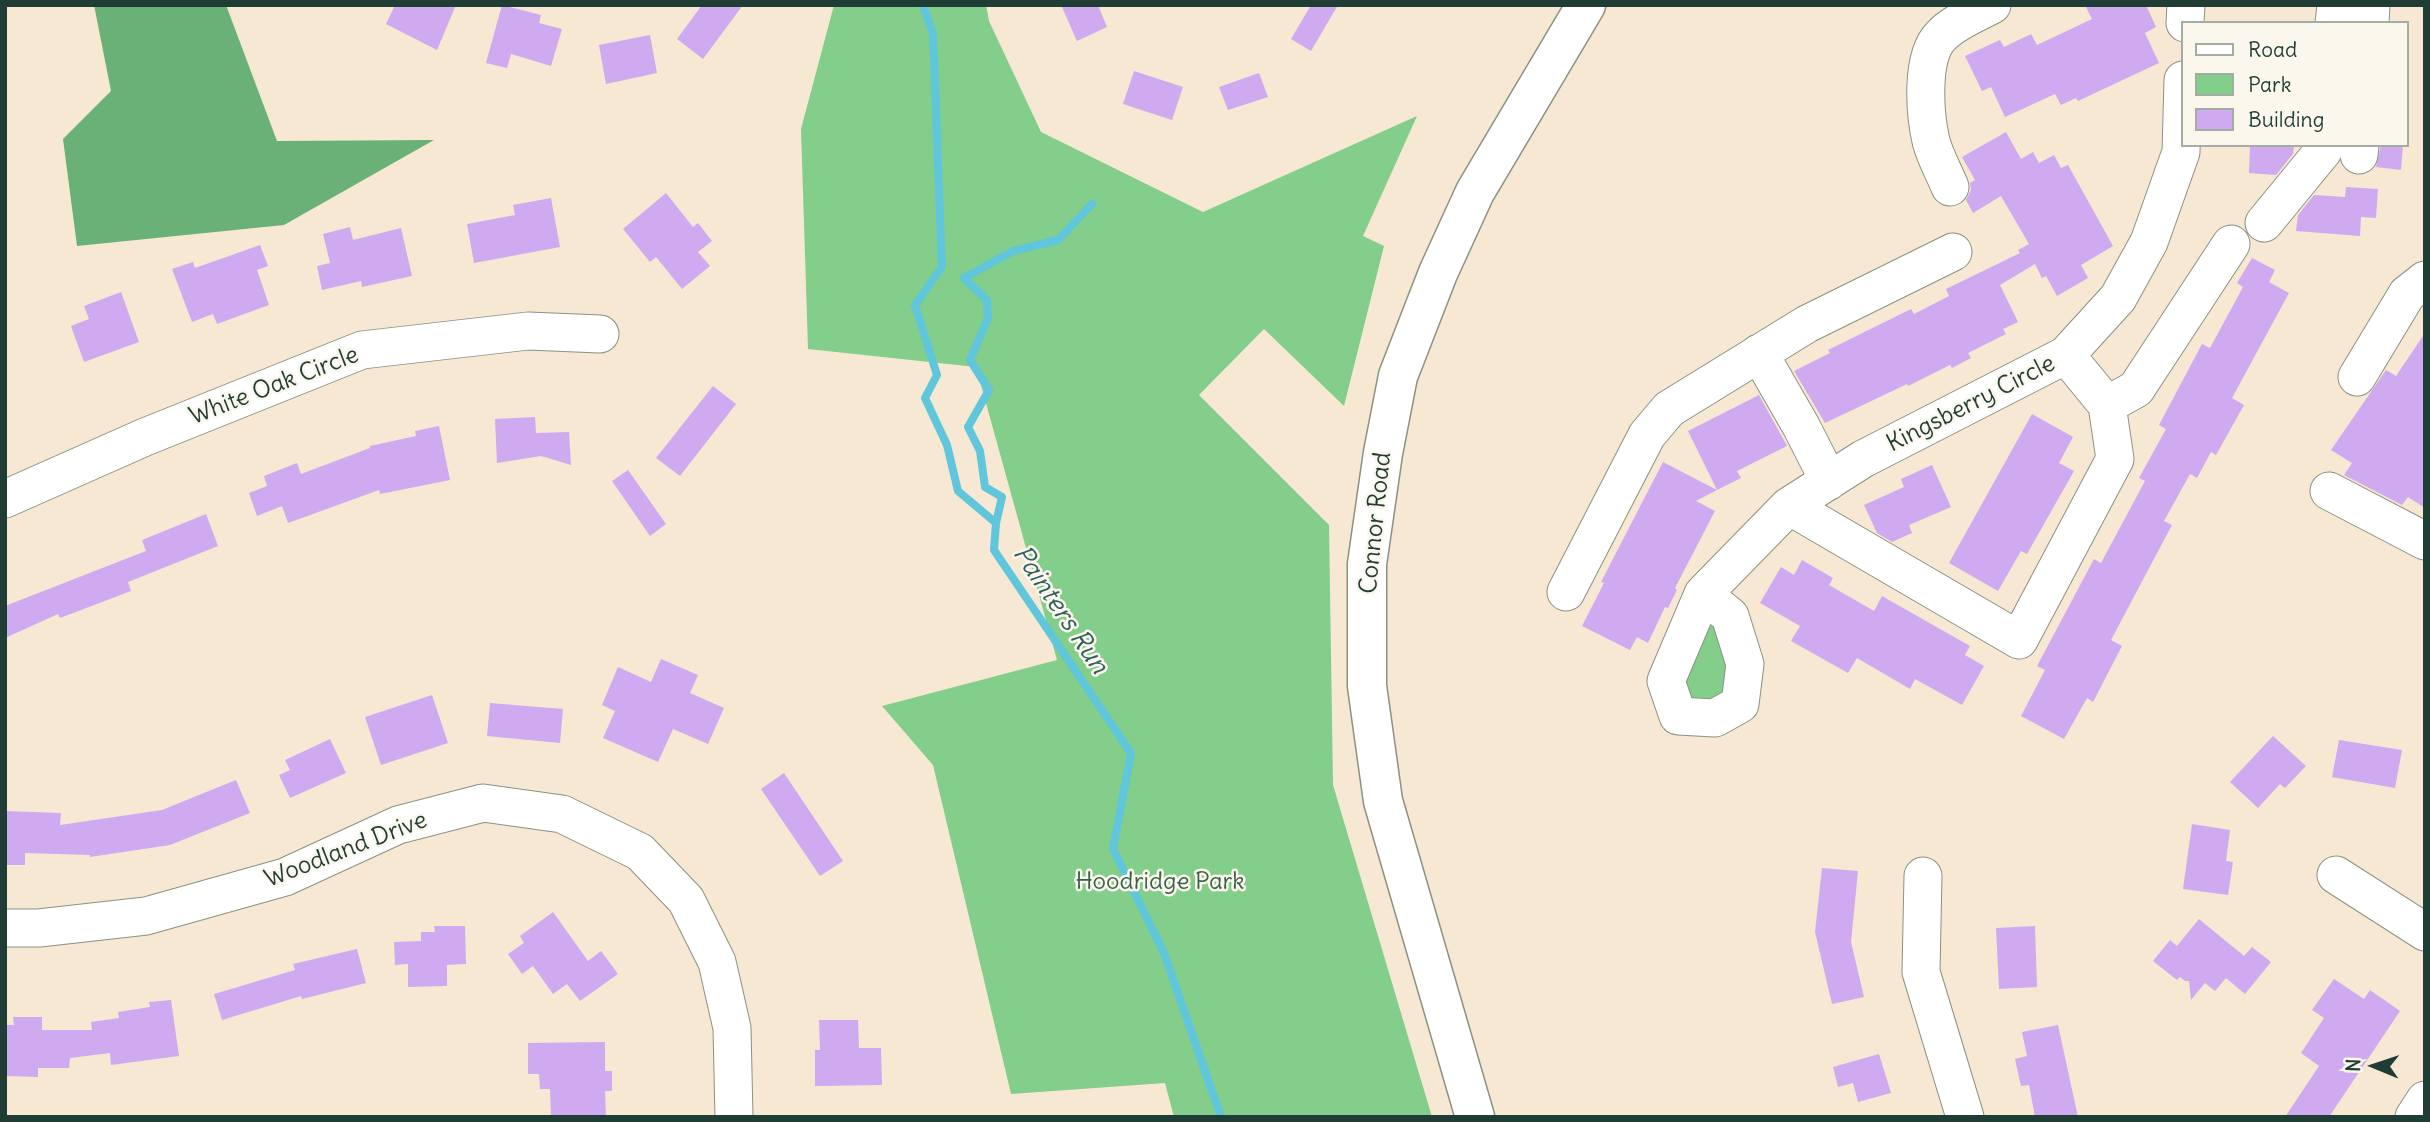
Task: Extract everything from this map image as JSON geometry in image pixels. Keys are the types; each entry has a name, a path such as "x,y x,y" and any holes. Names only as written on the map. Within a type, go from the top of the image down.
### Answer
{"main road":[{"name":"Connor Road","path":"1475,1117 1383,801 1367,686 1367,564 1383,453 1398,376 1433,286 1475,192 1586,5"}],"street":[{"path":"1950,187 1932,143 1927,110 1927,65 1939,37 1992,5"},
{"name":"Kingsberry Circle","path":"1703,594 1789,506 1863,459 2066,355 2118,298 2149,242 2181,152 2182,116"},
{"path":"2264,223 2323,151 2323,147"},
{"path":"2107,405 2136,389 2231,244"},
{"path":"1566,592 1647,435 1669,409 1807,324 1953,252"},
{"path":"2357,377 2407,294 2425,281"},
{"name":"White Oak Circle","path":"5,499 145,437 362,350 528,331 600,334"},
{"path":"1759,353 1829,481"},
{"path":"1789,506 2019,640 2115,459 2107,405 2066,355"},
{"path":"2329,491 2425,541"},
{"name":"Woodland Drive","path":"5,928 39,928 146,916 285,877 398,825 483,803 562,814 640,852 687,900 717,962 732,1028 734,1117"},
{"path":"2336,875 2425,932"},
{"path":"1923,876 1921,972 1965,1117"},
{"path":"2414,1117 2425,1100"}],"green space":[{"path":"94,5 226,5 277,141 434,140 284,225 77,246 63,139 111,91"},
{"name":"Hoodridge Park","path":"834,5 986,5 989,21 1041,132 1203,212 1417,116 1363,236 1384,246 1344,406 1264,329 1199,395 1329,525 1333,785 1432,1117 1174,1117 1165,1083 1011,1094 933,765 882,706 1057,660 976,367 808,349 801,129"},
{"path":"1713,622 1730,677 1721,703 1686,700 1682,673"}],"building":[{"path":"395,5 456,5 437,50 386,24"},
{"path":"502,5 541,15 539,23 562,29 551,66 511,54 507,68 486,63"},
{"path":"702,5 743,5 703,59 677,39"},
{"path":"1061,5 1098,5 1107,27 1077,41"},
{"path":"1311,5 1338,5 1311,51 1291,39"},
{"path":"2085,5 2146,5 2156,27 2145,33 2159,63 2078,101 2076,98 2061,105 2055,94 2005,117 1991,87 1982,91 1965,56 2000,40 2004,47 2031,34 2037,45 2092,19"},
{"path":"650,35 657,73 606,84 599,45"},
{"path":"1134,71 1183,87 1172,120 1123,104"},
{"path":"1259,73 1268,97 1228,110 1219,87"},
{"path":"2006,132 2021,159 2033,152 2039,163 2054,155 2061,168 2068,165 2113,246 2081,265 2088,278 2057,296 2046,276 2042,278 2035,264 2000,285 2018,322 2003,329 2006,334 1968,353 1971,358 1952,368 1950,365 1825,423 1794,371 1830,353 1828,350 1911,309 1914,314 1949,296 1946,289 2020,253 2018,250 2029,244 2001,196 1973,213 1966,200 1971,190 1970,183 1975,180 1962,157"},
{"path":"2250,147 2294,147 2293,154 2276,175 2249,173"},
{"path":"2381,147 2403,147 2401,170 2376,167"},
{"path":"2346,187 2378,189 2376,218 2361,217 2360,236 2296,231 2298,215 2314,195 2345,197"},
{"path":"666,193 693,227 698,223 712,241 698,252 710,266 682,289 656,257 650,262 623,229"},
{"path":"551,198 560,247 474,263 467,224 515,215 513,205"},
{"path":"350,227 353,240 401,228 412,276 362,287 361,281 322,290 317,266 330,263 323,234"},
{"path":"260,245 268,266 257,270 269,305 217,324 213,314 192,322 172,269 193,262 195,268"},
{"path":"2252,258 2275,270 2269,282 2289,293 2232,398 2244,405 2216,455 2211,452 2197,478 2190,474 2164,521 2172,525 2111,640 2122,646 2093,702 2087,698 2064,739 2021,716 2045,670 2037,666 2094,559 2101,563 2145,481 2139,478 2166,429 2159,425 2202,344 2210,348 2243,287 2237,283"},
{"path":"121,292 139,342 84,362 71,326 89,319 84,306"},
{"path":"2425,333 2425,508 2408,497 2402,505 2344,475 2352,463 2331,450 2386,370 2396,376"},
{"path":"713,386 736,404 680,476 656,458"},
{"path":"1759,395 1787,446 1737,471 1741,478 1717,490 1688,431"},
{"path":"2032,414 2073,437 2059,463 2074,471 2027,554 2021,551 1998,591 1949,563"},
{"path":"535,417 536,433 569,432 571,465 541,456 497,463 495,419"},
{"path":"439,426 450,480 380,494 379,490 288,523 282,506 257,516 249,493 267,486 264,476 297,463 301,474 370,446 416,436 415,431"},
{"path":"1663,462 1717,490 1696,501 1715,511 1648,643 1637,637 1630,650 1582,626 1604,583 1601,582"},
{"path":"1932,465 1951,507 1909,525 1912,533 1892,542 1877,533 1864,505 1904,487 1901,479"},
{"path":"628,470 666,524 650,536 612,481"},
{"path":"206,514 218,546 128,582 131,591 60,618 58,614 5,638 5,606 146,551 142,540"},
{"path":"1802,560 1833,578 1829,585 1874,611 1882,596 1970,646 1965,655 1984,666 1962,705 1915,679 1910,689 1857,658 1848,673 1791,641 1800,626 1760,603 1781,567 1794,575"},
{"path":"661,659 698,675 690,693 724,708 708,744 673,729 658,762 603,738 615,711 602,705 618,667 651,682"},
{"path":"432,695 448,743 381,765 365,717"},
{"path":"490,703 563,709 560,743 487,736"},
{"path":"2273,736 2306,766 2285,788 2280,784 2258,808 2230,782"},
{"path":"330,739 346,773 290,798 279,775 290,770 285,760"},
{"path":"2339,740 2402,750 2395,788 2332,777"},
{"path":"784,773 843,861 820,876 761,789"},
{"path":"236,780 250,813 170,845 90,857 25,853 25,865 5,865 5,811 61,813 60,825 162,810"},
{"path":"2192,824 2230,830 2226,861 2233,862 2228,895 2183,889"},
{"path":"1822,868 1858,871 1851,942 1864,997 1832,1004 1815,932"},
{"path":"553,912 588,961 601,951 618,974 580,1001 567,984 553,994 533,966 522,974 508,954 524,943 520,936"},
{"path":"2199,919 2244,956 2252,947 2271,962 2245,994 2226,978 2215,991 2205,983 2191,1000 2189,981 2180,977 2177,980 2153,961 2170,940 2177,946"},
{"path":"434,926 465,926 466,964 447,965 447,986 408,987 408,964 395,965 394,942 421,941 421,932 435,932"},
{"path":"2035,926 2037,987 1999,989 1996,928"},
{"path":"357,949 366,983 302,999 301,996 222,1020 214,994 295,970 293,964"},
{"path":"2334,979 2364,999 2370,990 2400,1011 2329,1117 2285,1117 2319,1066 2301,1053 2324,1018 2312,1010"},
{"path":"171,1000 179,1056 111,1065 110,1053 70,1058 69,1068 38,1068 38,1077 5,1076 5,1025 14,1025 13,1017 42,1017 42,1030 92,1030 91,1022 119,1018 118,1012 150,1007 149,1002"},
{"path":"819,1020 858,1020 859,1048 881,1048 882,1085 815,1086 815,1050 820,1050"},
{"path":"2058,1025 2078,1117 2035,1117 2029,1085 2021,1086 2015,1059 2027,1056 2022,1032"},
{"path":"605,1042 605,1071 612,1071 612,1091 605,1091 606,1117 551,1117 550,1089 540,1089 539,1074 528,1074 528,1043"},
{"path":"1879,1054 1891,1093 1858,1102 1853,1083 1838,1087 1833,1067"}],"waterway":[{"name":"Painters Run","path":"923,5 933,34 942,267 915,305 937,375 925,398 947,445 958,491 996,523 994,550 1131,753 1113,849 1164,953 1221,1117"},
{"path":"996,523 1002,497 985,487 980,451 968,427 989,390 970,360 988,318 987,300 964,278 1013,251 1058,240 1092,204"}]}
